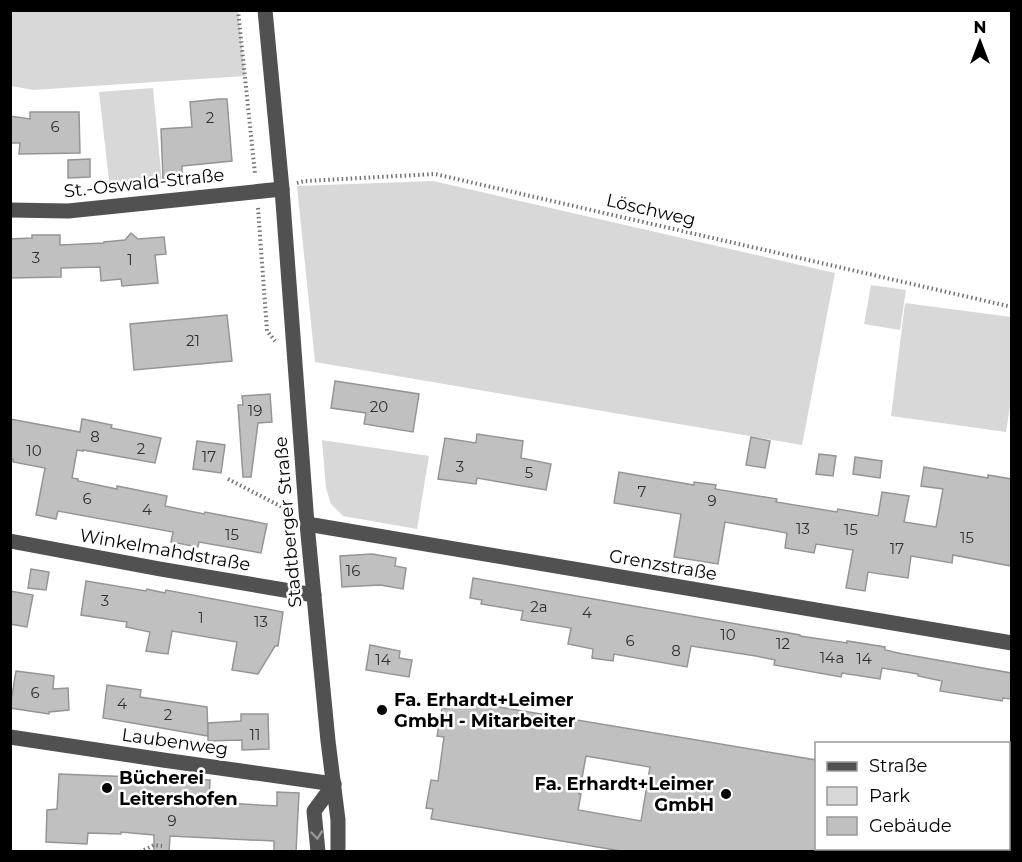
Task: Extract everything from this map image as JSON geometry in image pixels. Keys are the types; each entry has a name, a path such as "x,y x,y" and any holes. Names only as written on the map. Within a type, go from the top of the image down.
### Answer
{"street":[{"name":"Stadtberger Straße","path":"264,10 282,189 307,524 338,820 338,852"},
{"name":"St.-Oswald-Straße","path":"10,210 68,211 282,189"},
{"name":"Grenzstraße","path":"307,524 1011,643"},
{"name":"Winkelmahdstraße","path":"10,541 160,570 314,595"},
{"name":"Laubenweg","path":"10,737 334,783"},
{"path":"318,852 314,811 334,783"}],"path":[{"name":"Löschweg","path":"282,189 304,181 435,174 1011,308"},
{"path":"228,478 284,508 306,507"},
{"path":"140,852 154,845 162,846"}],"green space":[{"path":"10,11 238,11 245,76 33,90 11,86"},
{"path":"153,88 162,183 110,189 99,92"},
{"path":"433,181 835,273 802,445 315,362 297,186"},
{"path":"871,285 906,290 900,330 864,324"},
{"path":"905,303 1011,317 1012,393 1006,432 891,416"},
{"path":"322,440 429,456 417,529 343,516 331,504 326,488"}],"building":[{"path":"227,99 232,161 182,166 182,177 163,179 161,129 192,127 190,102"},
{"path":"30,112 79,112 80,153 19,154 20,143 10,143 10,116 30,119"},
{"path":"90,159 90,177 68,178 68,160"},
{"path":"131,233 138,239 164,237 166,254 155,255 158,283 122,286 121,279 101,281 100,267 61,268 61,277 10,278 10,239 32,238 32,235 60,235 60,245 104,243 125,240"},
{"path":"227,315 232,361 134,370 130,324"},
{"path":"335,381 419,394 413,432 364,424 366,413 331,408"},
{"path":"270,394 272,422 258,423 251,477 243,477 238,405 243,405 242,396"},
{"path":"10,419 80,432 82,419 112,425 111,428 161,438 155,463 77,450 72,478 117,489 117,486 167,496 165,506 267,524 261,553 199,542 198,547 171,542 173,532 58,511 56,519 36,515 45,468 13,462 10,458"},
{"path":"477,434 523,441 521,458 551,464 546,490 477,478 476,484 438,479 445,438 476,443"},
{"path":"751,437 770,441 765,468 746,465"},
{"path":"197,441 225,445 221,473 193,469"},
{"path":"819,454 836,456 833,476 816,474"},
{"path":"855,457 882,461 880,478 853,474"},
{"path":"924,467 988,478 988,475 1011,479 1011,566 953,555 952,563 911,556 908,578 868,572 865,591 846,588 853,550 816,544 814,553 785,548 787,533 725,522 718,564 674,557 681,514 614,503 619,472 694,485 694,482 716,485 715,489 777,499 776,502 878,516 882,492 909,496 904,522 936,527 943,489 921,486"},
{"path":"372,554 396,558 395,566 406,568 403,589 380,585 342,587 340,556"},
{"path":"31,569 49,572 46,590 28,588"},
{"path":"473,578 800,636 885,647 885,650 903,654 1011,673 1011,699 1003,698 1002,701 940,691 942,681 882,668 880,679 842,673 841,677 774,665 775,660 756,656 691,646 687,667 614,654 613,661 592,658 593,649 568,644 571,628 521,620 523,611 481,604 482,600 470,598"},
{"path":"86,581 146,591 147,589 165,593 166,590 283,612 278,646 275,646 258,674 232,670 237,642 172,631 168,654 146,651 150,632 126,627 127,622 81,615"},
{"path":"10,591 33,595 27,627 10,624"},
{"path":"370,645 400,651 399,658 412,660 409,677 366,670"},
{"path":"16,671 54,676 53,689 68,688 69,710 49,712 49,714 10,708"},
{"path":"107,685 141,690 140,697 207,707 208,736 103,718"},
{"path":"451,699 815,760 816,852 627,852 431,819 433,809 426,808 431,780 438,781 444,737 437,736 442,708 449,709","holes":["586,756 650,767 641,821 578,810"]},
{"path":"241,714 268,714 269,749 242,750 242,740 208,741 208,723 241,721"},
{"path":"59,774 210,780 209,802 277,806 277,792 299,793 296,852 274,852 274,841 170,836 169,852 154,852 154,835 121,832 121,834 88,833 87,844 46,842 47,810 57,809"}],"place":[{"name":"Fa. Erhardt+Leimer GmbH - Mitarbeiter","path":"382,710"},
{"name":"Bücherei Leitershofen","path":"107,788"},
{"name":"Fa. Erhardt+Leimer GmbH","path":"726,794"}]}
